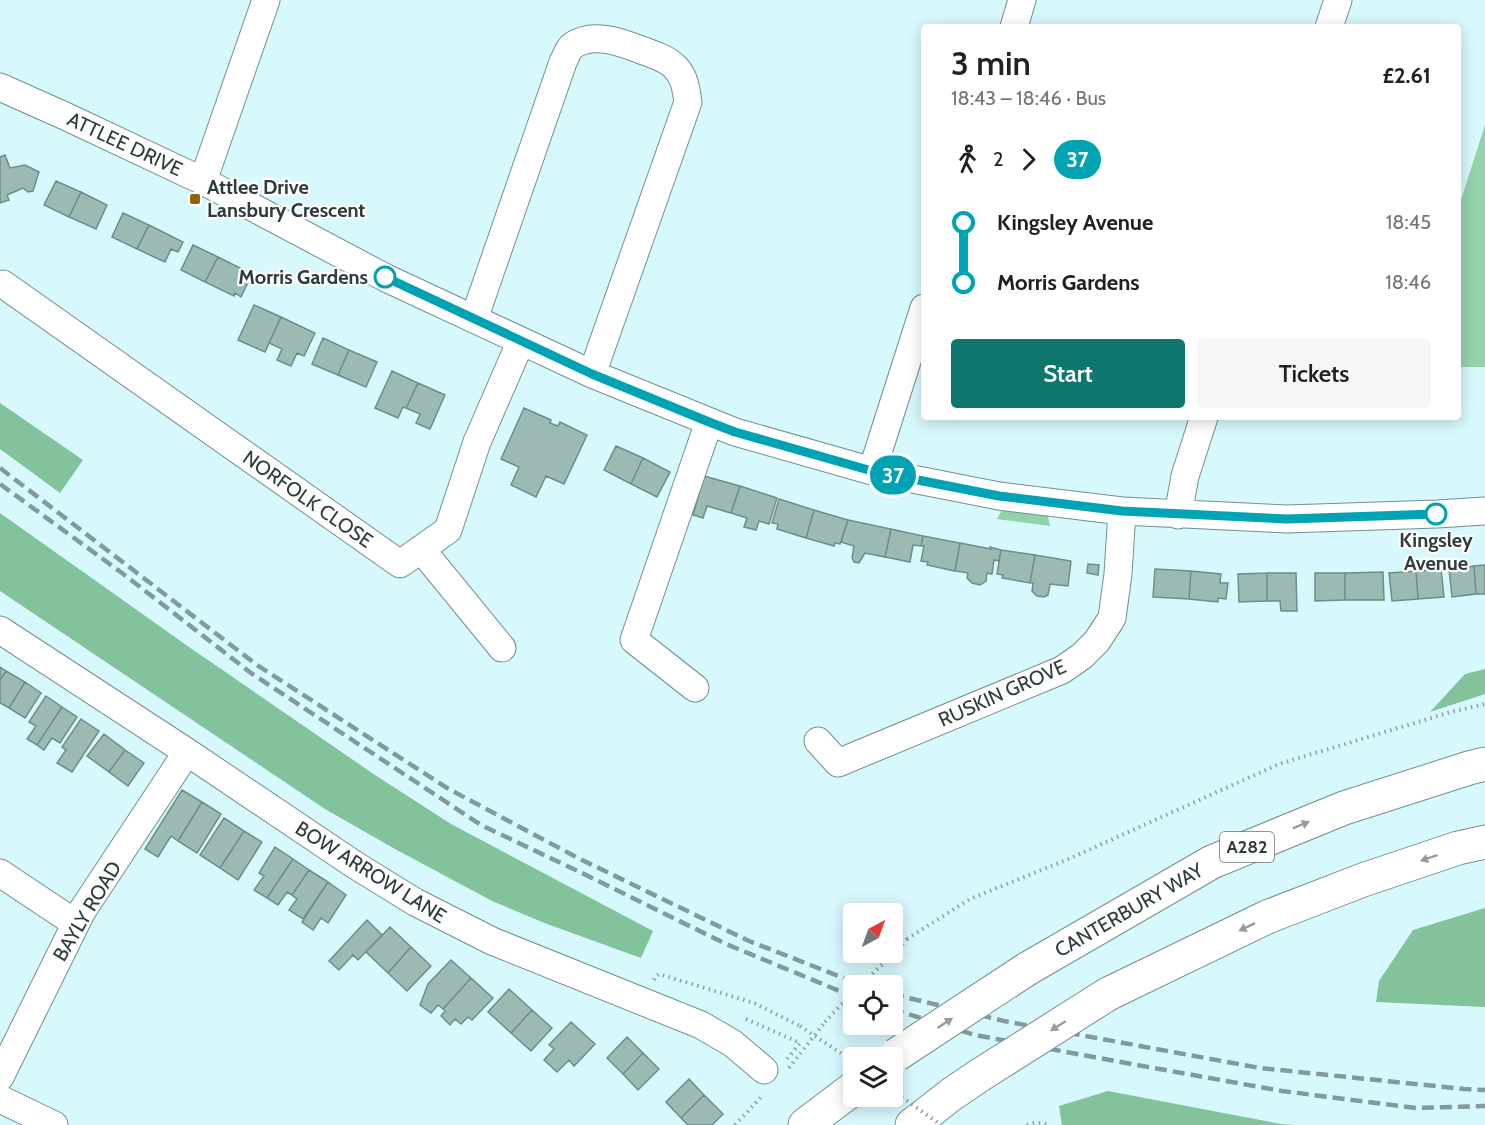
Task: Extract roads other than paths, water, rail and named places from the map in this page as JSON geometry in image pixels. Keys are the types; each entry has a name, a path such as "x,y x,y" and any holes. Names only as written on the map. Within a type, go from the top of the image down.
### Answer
{"highway":[{"name":"CANTERBURY WAY","path":"903,1050 1027,969 1212,861 1344,808 1485,764"},
{"path":"912,1125 980,1075 1108,994 1267,917 1363,880 1458,848 1485,842"},
{"path":"806,1125 843,1096"}],"street":[{"path":"203,181 266,0"},
{"path":"1015,24 1022,0"},
{"path":"1330,24 1338,0"},
{"path":"474,319 570,47 584,40 616,40 660,56 675,66 684,80 688,102 592,374"},
{"name":"ATTLEE DRIVE","path":"0,87 203,181 386,278 592,374 735,432 872,471 999,496 1122,511 1287,519 1485,511"},
{"name":"NORFOLK CLOSE","path":"3,284 400,564 448,530 477,442 521,341"},
{"path":"872,471 921,317"},
{"path":"1178,515 1185,476 1203,420"},
{"path":"695,688 634,640 709,422"},
{"name":"RUSKIN GROVE","path":"818,741 838,763 1062,670 1082,656 1097,641 1112,618 1118,574 1122,511"},
{"path":"422,549 502,648"},
{"name":"BOW ARROW LANE","path":"0,630 355,865 415,902 492,941 700,1025 732,1043 764,1070"},
{"name":"BAYLY ROAD","path":"0,1077 75,923 187,752"},
{"path":"0,873 75,923"},
{"path":"0,1099 54,1125"}],"railway":[{"path":"0,468 257,665 447,788 576,857 749,941 843,978"},
{"path":"0,484 122,573 251,673 481,825 726,944 843,992"},
{"path":"903,997 1004,1021 1260,1068 1485,1090"},
{"path":"903,1012 975,1035 1282,1091 1416,1108 1485,1106"}],"place":[{"name":"Attlee Drive Lansbury Crescent","path":"195,199"},
{"name":"Morris Gardens","path":"385,277"},
{"name":"Kingsley Avenue","path":"1436,514"}]}
